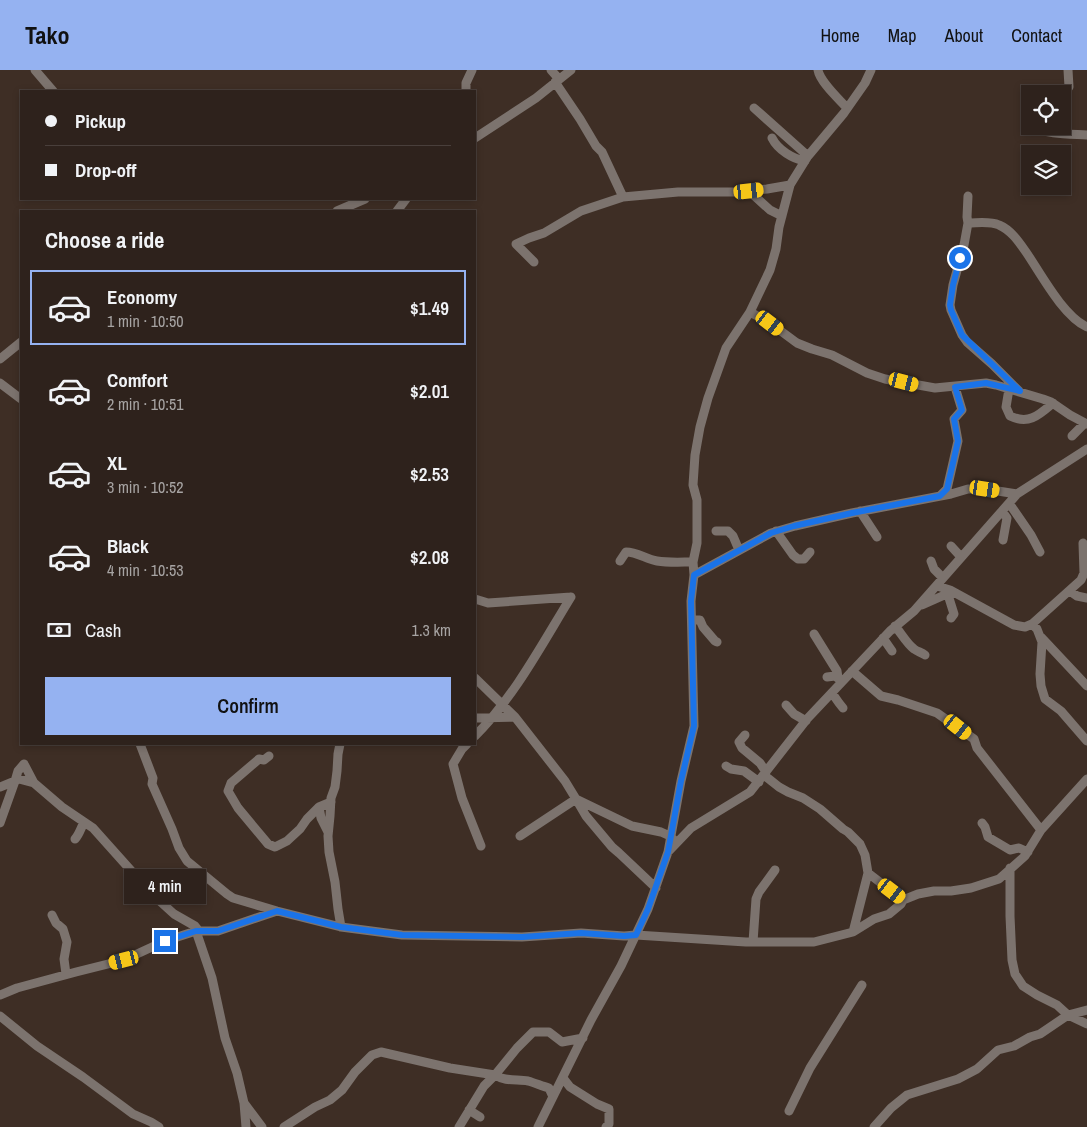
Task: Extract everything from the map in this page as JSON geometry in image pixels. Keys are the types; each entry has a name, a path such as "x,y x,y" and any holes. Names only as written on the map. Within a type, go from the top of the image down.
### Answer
{"street":[{"path":"35,70 52,90"},
{"path":"466,90 466,83 472,70"},
{"path":"552,70 596,146 602,152 623,197"},
{"path":"476,137 536,98 571,70"},
{"path":"818,70 833,93 847,108"},
{"path":"538,1127 636,935 648,909 674,839 681,781 694,726 691,601 697,542 697,500 693,485 695,455 708,398 726,348 750,312 770,270 776,249 778,227 790,185 807,158 865,83 871,70"},
{"path":"1068,70 1069,85"},
{"path":"754,108 807,158"},
{"path":"1071,134 1087,135"},
{"path":"772,138 784,152 797,160 807,158"},
{"path":"534,262 516,244 544,233 581,211 623,197 678,192 718,193 749,191 790,185"},
{"path":"749,191 770,210 782,216"},
{"path":"968,196 966,216 968,223 953,285 951,310 962,335 1020,391"},
{"path":"340,210 363,200"},
{"path":"968,223 992,223 1006,229 1018,240 1050,290 1082,325 1087,327"},
{"path":"750,312 770,323 797,343 832,354 867,373 922,387 955,387 986,383 1044,398 1086,424 1072,436"},
{"path":"0,358 20,343"},
{"path":"0,383 20,398"},
{"path":"940,496 947,489 958,441 954,419 962,410 955,387"},
{"path":"1009,389 1006,407 1010,416 1017,420 1030,420 1053,403"},
{"path":"674,839 750,792 806,721 832,693 840,680 852,671 895,626 919,606 1017,494 1087,450"},
{"path":"694,575 771,533 794,526 968,489 985,489 1017,494"},
{"path":"1009,503 1040,552"},
{"path":"860,511 877,537"},
{"path":"1002,511 1007,518 1003,540"},
{"path":"716,531 728,531 733,536 739,550"},
{"path":"776,531 798,560 804,559 810,552"},
{"path":"951,546 961,557"},
{"path":"931,561 940,582 949,592 1014,625 1025,626 1032,624 1081,580 1086,572 1084,550"},
{"path":"620,561 626,552 633,552 659,561 694,562"},
{"path":"1070,591 1078,596 1087,598"},
{"path":"919,606 949,592"},
{"path":"949,592 954,614 951,618"},
{"path":"476,599 488,603 572,596 515,688 493,718 476,735"},
{"path":"692,620 700,620 703,627 717,642"},
{"path":"1032,624 1037,629 1042,642 1040,674 1041,686 1046,699 1061,711 1087,741"},
{"path":"895,626 908,644 925,656"},
{"path":"814,634 837,671 840,680"},
{"path":"1039,636 1087,686"},
{"path":"883,638 892,651"},
{"path":"852,671 881,696 938,713 974,740 977,748 1041,830"},
{"path":"827,677 834,676 840,680"},
{"path":"476,679 515,717 550,762 586,816 612,847 656,888"},
{"path":"832,693 838,704 844,708"},
{"path":"786,705 794,714 806,721"},
{"path":"476,718 515,717"},
{"path":"745,735 739,742 742,748 760,762 763,776"},
{"path":"140,745 154,778 152,784 179,848 187,861 202,875 233,898 341,927 402,935 522,937 581,933 753,942 814,942 854,932 874,919 889,914 903,900 918,894 971,888 999,879 1025,856 1041,830 1087,780"},
{"path":"340,745 328,832 329,852 341,927"},
{"path":"466,745 453,764 462,798 481,846"},
{"path":"269,756 264,760 260,758 231,783 228,791 238,808 268,844 275,847 288,841 319,808 331,802"},
{"path":"0,823 18,771 24,764 34,783 62,807 93,828 152,894 174,914 195,926 212,978 225,1038 237,1074 244,1103 246,1127"},
{"path":"726,766 731,769 763,776 788,792 803,798 820,809 860,844 865,854 868,873 854,932"},
{"path":"0,787 19,779 34,783"},
{"path":"576,799 632,826 661,832 674,839"},
{"path":"520,836 576,799"},
{"path":"319,808 321,818 328,832"},
{"path":"74,839 78,836 78,832 84,822"},
{"path":"982,823 988,837 1010,850 1019,848 1028,852"},
{"path":"1010,868 1012,960 1015,974 1022,986 1057,1005 1068,1015 1087,1024"},
{"path":"753,942 756,899 775,870"},
{"path":"868,873 903,900"},
{"path":"0,995 17,988 66,974 124,960 165,941 198,931 218,931 277,911"},
{"path":"52,915 56,923 63,929 67,942 64,959 66,974"},
{"path":"789,1110 810,1068 862,986"},
{"path":"874,1127 891,1108 907,1095 958,1079 977,1068 998,1050 1014,1046 1040,1034 1068,1015 1087,1010"},
{"path":"0,1016 37,1046 133,1114 159,1127"},
{"path":"459,1127 484,1086 533,1032 549,1032 562,1042 583,1038"},
{"path":"284,1127 315,1107 330,1100 342,1090 355,1072 372,1055 380,1052 450,1068 495,1075 510,1080 528,1081 548,1088 553,1097"},
{"path":"563,1078 570,1087 597,1104 609,1109 609,1124 606,1127"},
{"path":"244,1103 262,1127"},
{"path":"469,1110 480,1118"}],"route":[{"path":"165,941 196,931 218,931 277,911 341,927 402,935 522,937 581,933 636,935 648,909 668,852 681,781 694,726 691,601 694,575 771,533 852,513 940,496 947,489 958,441 954,419 962,410 955,387 986,383 1020,391 967,342 962,335 950,305 960,258"}]}
